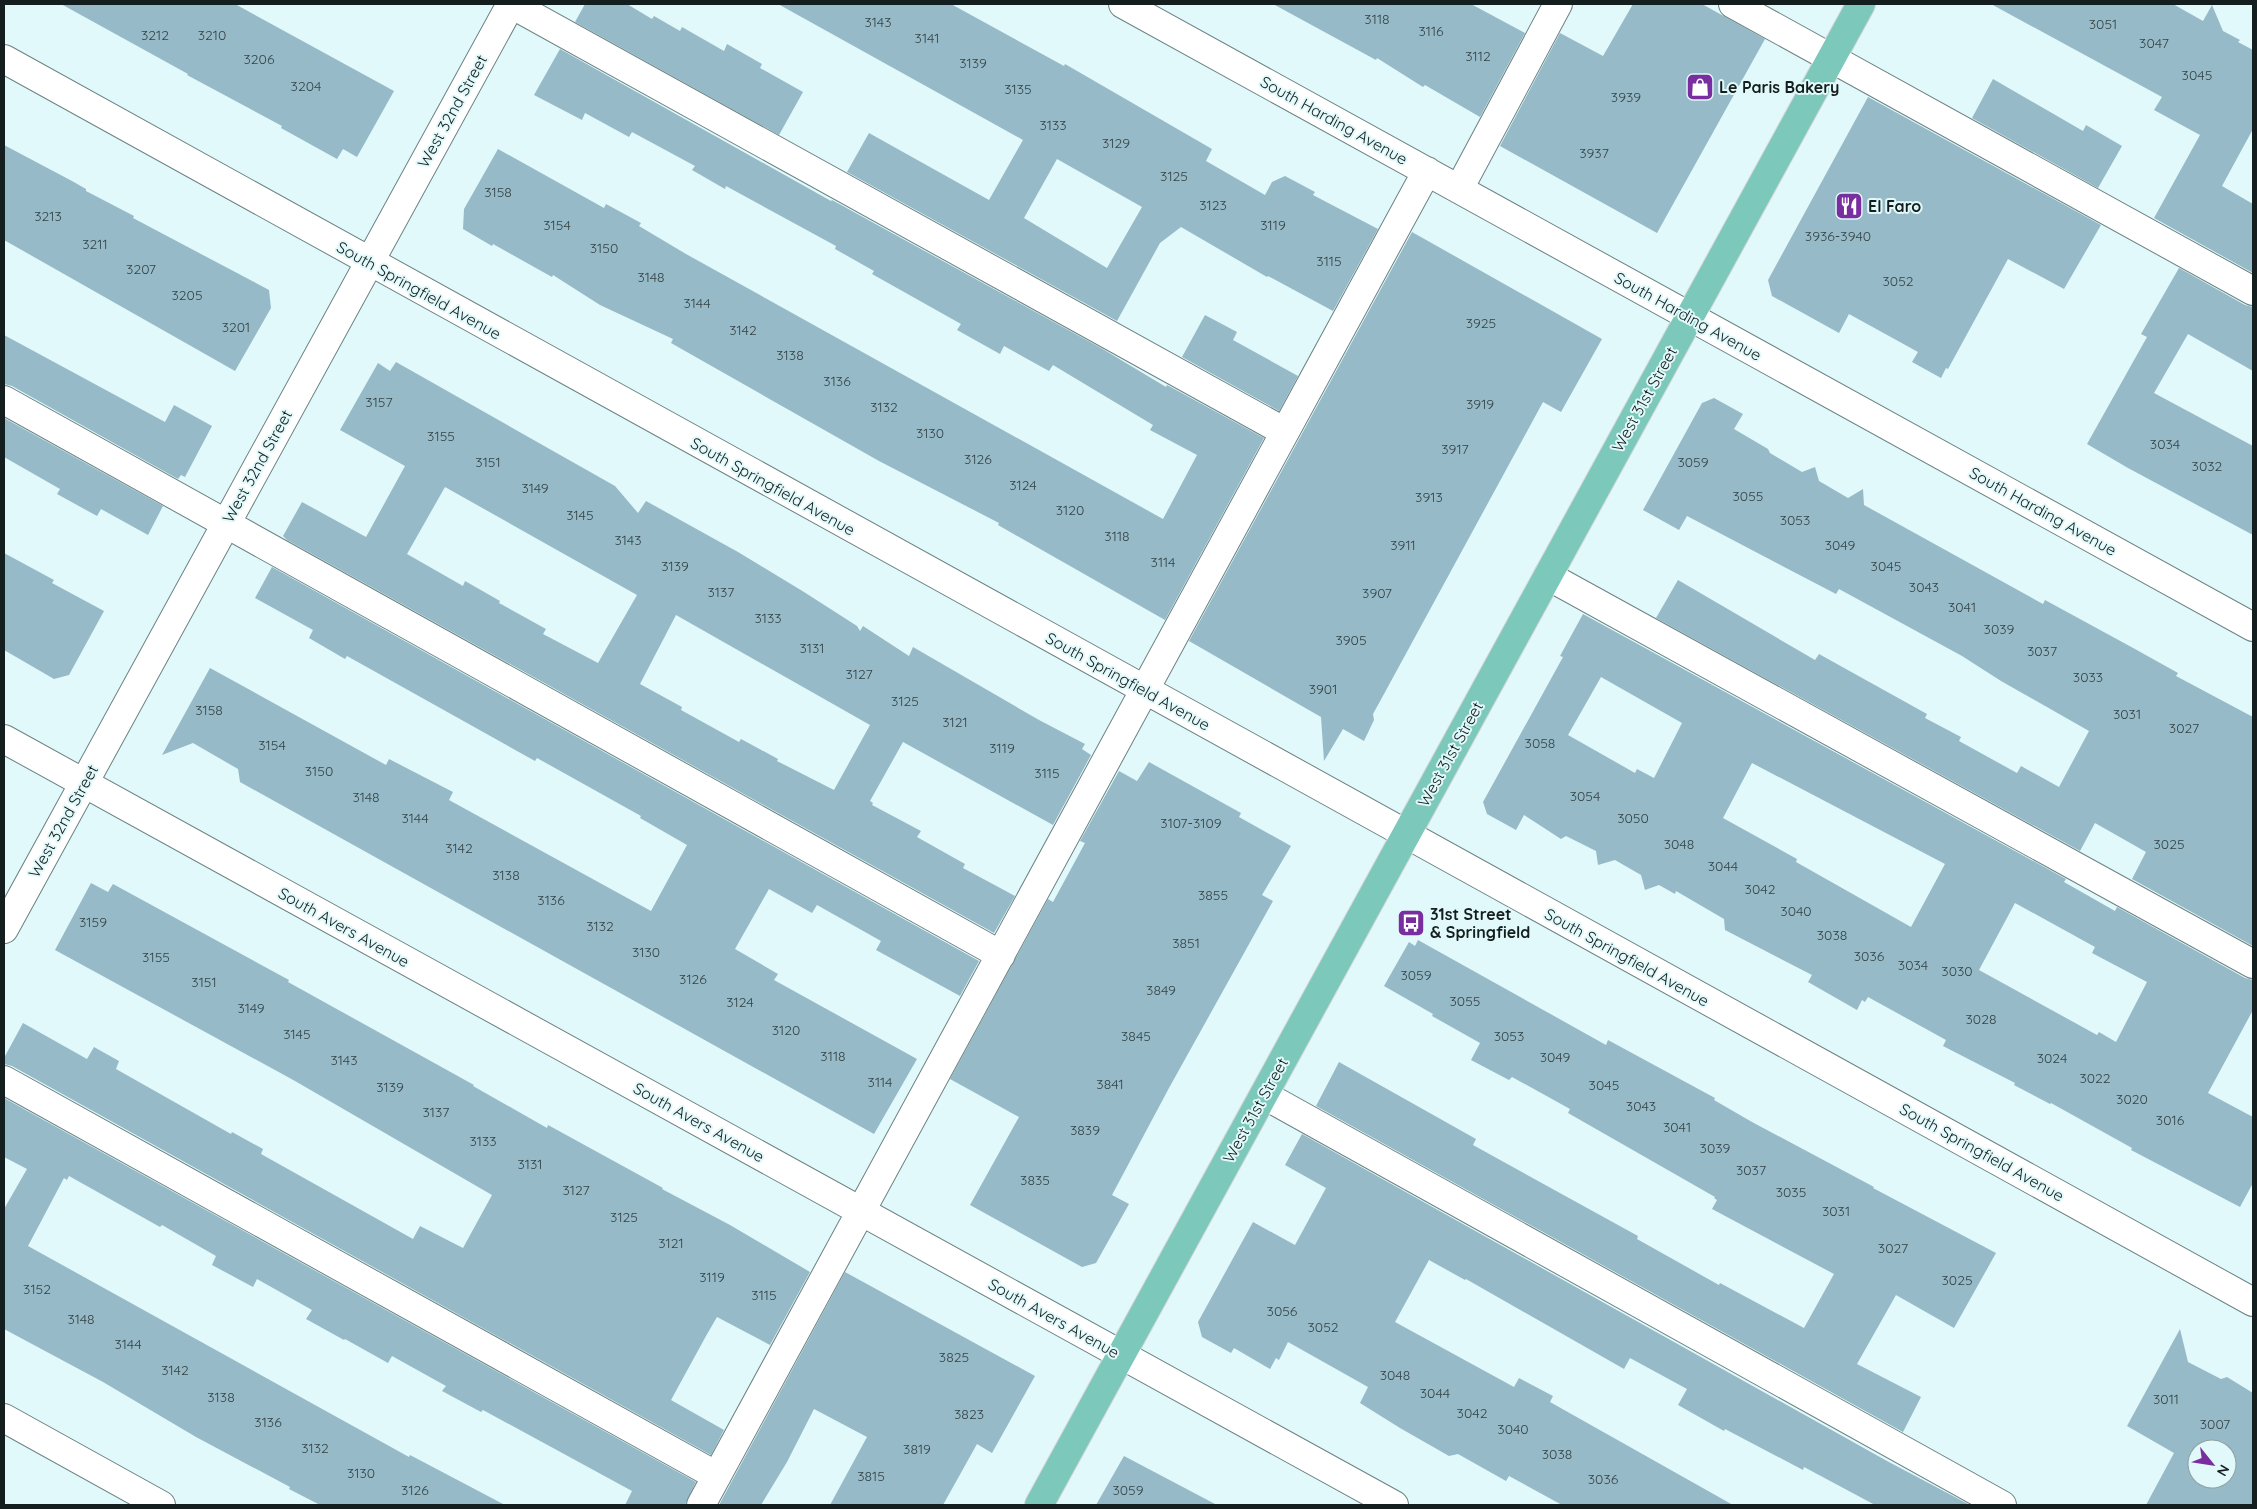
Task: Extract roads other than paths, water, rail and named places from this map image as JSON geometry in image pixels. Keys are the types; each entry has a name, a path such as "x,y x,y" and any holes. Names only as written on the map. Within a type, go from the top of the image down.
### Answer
{"main road":[{"name":"West 31st Street","path":"1039,1505 1861,4"}],"street":[{"name":"West 32nd Street","path":"4,929 511,4"},
{"path":"511,4 1284,432"},
{"name":"South Harding Avenue","path":"1123,4 2253,627"},
{"path":"1459,189 1558,4"},
{"path":"1733,4 2253,291"},
{"name":"South Springfield Avenue","path":"4,59 369,263 2253,1302"},
{"path":"701,1505 1427,171"},
{"path":"4,400 1001,955"},
{"path":"1548,576 2253,964"},
{"name":"South Avers Avenue","path":"4,739 1394,1505"},
{"path":"4,1080 717,1476"},
{"path":"1264,1095 2002,1505"},
{"path":"4,1418 161,1505"}],"place":[{"name":"Le Paris Bakery","path":"1700,87"},
{"name":"El Faro","path":"1849,206"},
{"name":"31st Street & Springfield","path":"1411,923"}]}
